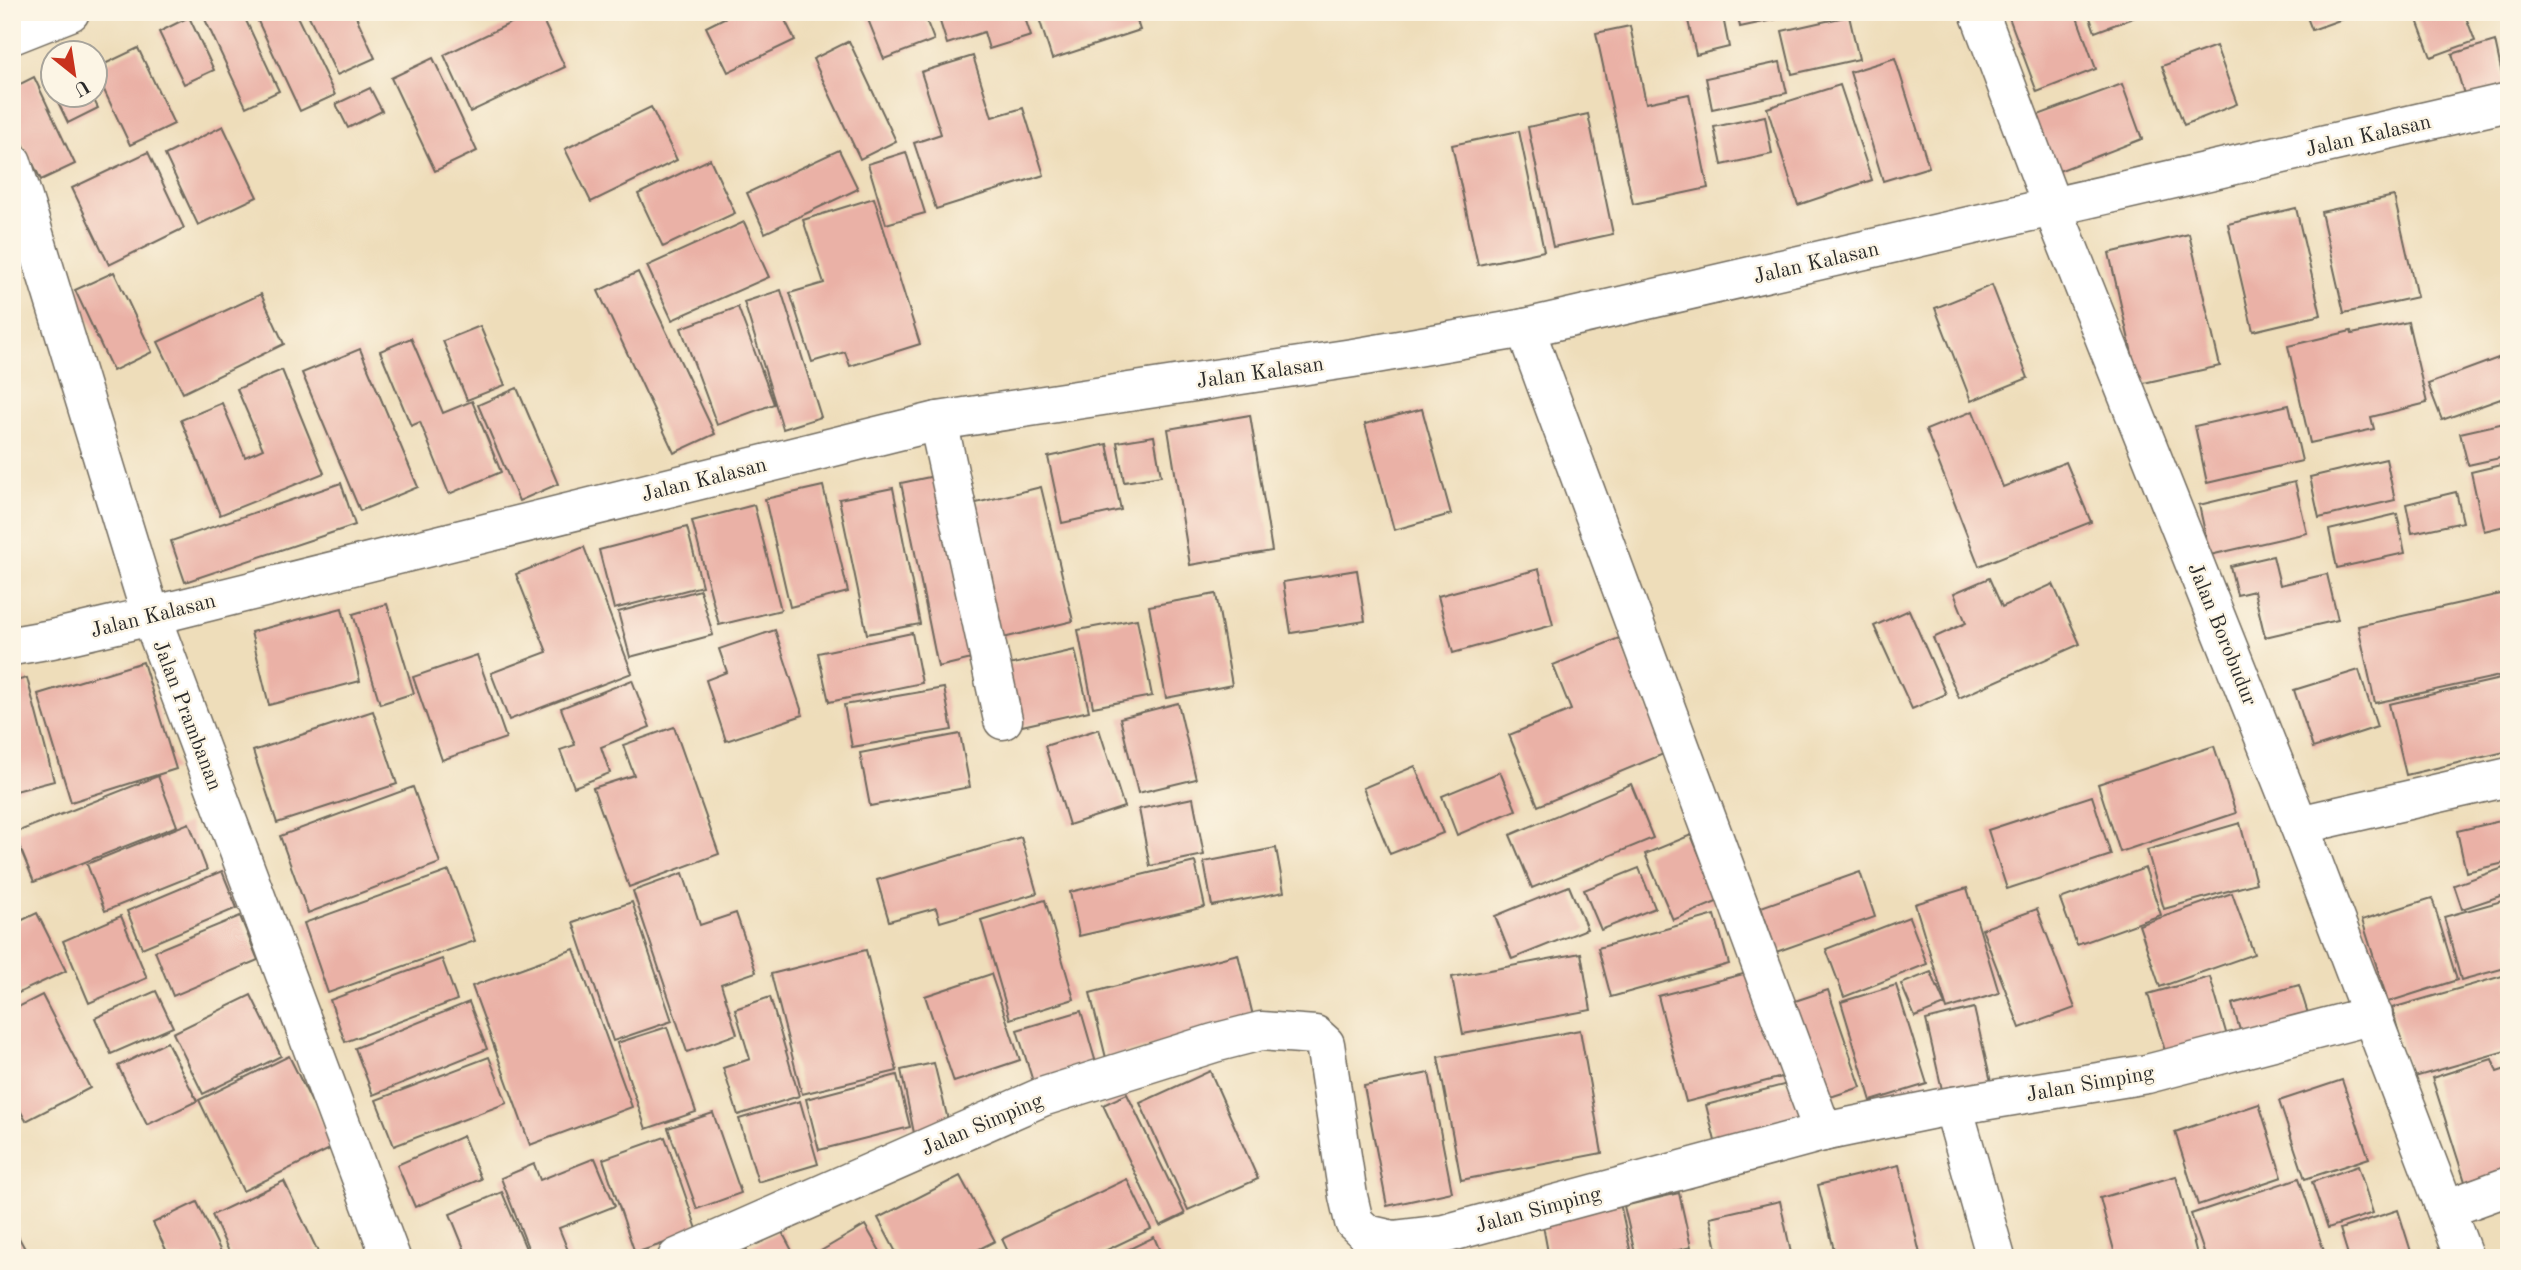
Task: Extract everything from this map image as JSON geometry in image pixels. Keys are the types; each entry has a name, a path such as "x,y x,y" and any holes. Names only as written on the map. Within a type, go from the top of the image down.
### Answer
{"street":[{"path":"12,36 70,12"},
{"name":"Jalan Borobudur","path":"1979,12 2053,209 2373,1015 2464,1258"},
{"name":"Jalan Kalasan","path":"12,646 151,616 938,421 1353,358 1525,328 2053,209 2509,102"},
{"name":"Jalan Prambanan","path":"12,162 151,616 391,1258"},
{"path":"1525,328 1823,1132"},
{"path":"938,421 1003,720"},
{"path":"2299,825 2509,777"},
{"name":"Jalan Simping","path":"677,1258 1042,1097 1261,1031 1315,1035 1325,1044 1354,1222 1367,1234 1393,1240 1444,1234 1823,1132 1953,1106 2147,1074 2373,1015"},
{"path":"1953,1106 1996,1258"},
{"path":"2446,1209 2509,1186"}],"building":[{"path":"242,12 279,91 246,107 202,13"},
{"path":"266,12 295,12 335,95 300,111 256,17"},
{"path":"307,12 354,12 375,58 337,75"},
{"path":"539,12 565,67 470,112 444,55"},
{"path":"736,12 781,12 795,40 728,72 706,27"},
{"path":"865,12 923,12 934,40 884,59"},
{"path":"937,12 1023,12 1031,36 989,49 984,32 947,44"},
{"path":"1037,12 1134,12 1140,30 1052,59"},
{"path":"1686,12 1722,12 1729,47 1696,55"},
{"path":"1737,12 1805,12 1806,13 1740,27"},
{"path":"2007,12 2075,12 2096,69 2037,92"},
{"path":"2088,12 2146,12 2146,13 2095,32"},
{"path":"2305,12 2358,12 2359,13 2312,30"},
{"path":"2414,12 2464,12 2475,41 2431,57"},
{"path":"1849,16 1859,59 1792,74 1782,31"},
{"path":"189,17 214,70 184,84 159,32"},
{"path":"1630,26 1646,103 1689,94 1708,188 1633,204 1596,33"},
{"path":"849,41 896,141 860,159 813,59"},
{"path":"2495,41 2505,88 2466,101 2452,54"},
{"path":"2216,46 2237,104 2184,125 2162,66"},
{"path":"138,48 174,124 130,145 108,99 108,62"},
{"path":"973,56 992,117 1023,108 1044,175 936,209 914,143 941,134 921,72"},
{"path":"433,58 477,151 435,171 391,78"},
{"path":"1895,58 1929,167 1883,181 1850,72"},
{"path":"1780,62 1787,93 1712,109 1706,78"},
{"path":"34,77 38,85 38,108 49,108 75,164 41,180 12,121 12,88"},
{"path":"2122,84 2142,139 2051,174 2030,118"},
{"path":"1840,85 1872,180 1798,205 1767,108"},
{"path":"370,88 382,111 348,128 336,104"},
{"path":"651,107 677,160 591,202 565,149"},
{"path":"61,108 98,108 68,123"},
{"path":"1588,114 1613,234 1553,247 1528,127"},
{"path":"1765,116 1772,154 1722,165 1714,127"},
{"path":"223,126 257,197 198,225 165,155"},
{"path":"1519,131 1544,251 1478,265 1452,145"},
{"path":"839,150 858,189 765,233 747,193"},
{"path":"148,152 184,228 109,265 72,188"},
{"path":"906,152 925,213 886,224 868,164"},
{"path":"710,159 735,213 663,247 638,194"},
{"path":"2394,196 2417,297 2344,313 2321,212"},
{"path":"874,198 920,344 850,366 845,352 812,362 790,293 824,283 803,220"},
{"path":"2296,208 2321,315 2253,331 2228,224"},
{"path":"744,222 769,277 672,320 647,266"},
{"path":"2189,234 2220,366 2139,384 2109,253"},
{"path":"114,272 152,352 113,371 75,290"},
{"path":"638,272 715,434 674,453 598,291"},
{"path":"1992,285 2028,378 1971,401 1935,308"},
{"path":"781,290 821,417 783,429 744,302"},
{"path":"261,294 284,344 183,393 158,342"},
{"path":"738,307 774,404 717,425 681,328"},
{"path":"2408,322 2427,403 2371,417 2374,429 2310,443 2288,346 2351,331 2352,334"},
{"path":"480,326 505,385 467,400 443,341"},
{"path":"411,338 443,413 472,401 501,472 449,494 420,422 411,426 380,351"},
{"path":"360,349 418,487 360,511 302,373"},
{"path":"2509,354 2509,396 2442,420 2428,384"},
{"path":"282,370 324,473 220,515 181,420 222,403 245,457 263,449 237,389"},
{"path":"517,388 558,484 519,501 478,405"},
{"path":"2289,405 2302,461 2207,483 2195,426"},
{"path":"1422,409 1451,514 1394,530 1365,424"},
{"path":"1973,411 2003,487 2066,462 2091,522 1979,566 1926,430"},
{"path":"1250,415 1272,551 1190,565 1168,429"},
{"path":"2509,422 2509,456 2468,465 2460,433"},
{"path":"1154,436 1161,476 1124,482 1117,442"},
{"path":"1107,444 1121,510 1062,523 1048,457"},
{"path":"2386,459 2395,500 2319,518 2310,477"},
{"path":"2509,463 2509,525 2484,531 2471,472"},
{"path":"944,474 980,657 938,667 901,483"},
{"path":"2295,482 2307,533 2210,555 2199,505"},
{"path":"341,483 355,525 185,582 171,541"},
{"path":"823,486 848,592 790,607 765,499"},
{"path":"1041,487 1073,621 999,639 968,505"},
{"path":"893,488 920,624 867,634 839,499"},
{"path":"2456,492 2463,522 2412,533 2406,504"},
{"path":"754,505 781,610 719,625 692,521"},
{"path":"2397,514 2405,553 2337,568 2329,530"},
{"path":"12,520 19,537 12,540"},
{"path":"687,527 702,586 614,609 599,550"},
{"path":"584,547 632,673 509,720 491,673 547,652 516,574"},
{"path":"2273,556 2280,585 2327,574 2338,620 2265,637 2254,591 2237,595 2230,566"},
{"path":"1539,569 1553,625 1453,653 1438,596"},
{"path":"1357,570 1365,621 1291,633 1283,582"},
{"path":"1989,578 2002,607 2053,584 2080,644 1959,698 1933,638 1966,623 1954,593"},
{"path":"700,590 713,635 630,657 618,612"},
{"path":"2509,592 2509,674 2375,703 2358,626"},
{"path":"1216,594 1232,685 1166,698 1149,606"},
{"path":"387,604 414,693 380,704 353,614"},
{"path":"342,608 360,681 269,705 251,632"},
{"path":"1909,610 1946,694 1912,709 1874,626"},
{"path":"1137,619 1152,696 1093,707 1078,630"},
{"path":"775,630 803,715 726,741 706,680 727,672 719,649"},
{"path":"912,633 922,683 829,702 818,653"},
{"path":"1619,638 1666,753 1538,806 1509,735 1571,710 1553,665"},
{"path":"1075,650 1089,711 1013,728 1000,667"},
{"path":"477,655 506,738 442,760 413,677"},
{"path":"143,662 176,769 71,802 38,694"},
{"path":"2359,670 2377,727 2313,748 2294,690"},
{"path":"2509,677 2509,751 2406,775 2389,704"},
{"path":"27,678 54,781 12,792 12,682"},
{"path":"632,680 650,727 601,747 610,773 574,787 560,750 575,745 561,708"},
{"path":"944,688 952,730 852,747 844,705"},
{"path":"1178,703 1196,779 1138,793 1120,718"},
{"path":"373,711 397,784 277,823 253,751"},
{"path":"674,727 719,854 629,887 593,788 634,775 623,745"},
{"path":"1099,729 1124,807 1069,825 1045,746"},
{"path":"960,734 970,787 870,806 860,753"},
{"path":"2214,746 2236,813 2120,852 2098,784"},
{"path":"1415,766 1443,833 1390,854 1363,788"},
{"path":"1500,772 1516,810 1457,835 1442,796"},
{"path":"158,776 177,826 34,882 14,833"},
{"path":"1631,784 1653,838 1532,888 1510,835"},
{"path":"413,787 440,863 308,913 280,836"},
{"path":"2092,796 2111,855 2007,889 1988,830"},
{"path":"1193,798 1204,855 1150,866 1139,809"},
{"path":"2509,819 2509,862 2466,872 2457,831"},
{"path":"189,823 207,870 105,911 87,864"},
{"path":"2240,823 2256,883 2164,909 2147,850"},
{"path":"1691,835 1719,901 1673,920 1645,854"},
{"path":"1021,837 1037,893 940,922 936,908 889,921 877,880"},
{"path":"1276,848 1284,892 1212,906 1204,862"},
{"path":"1195,862 1205,907 1079,936 1070,892"},
{"path":"2509,866 2509,893 2462,909 2454,885"},
{"path":"1639,868 1655,908 1601,930 1584,890"},
{"path":"2145,868 2161,915 2077,945 2060,899"},
{"path":"222,871 237,908 142,948 127,911"},
{"path":"449,871 475,941 328,993 304,923"},
{"path":"1860,872 1875,917 1776,952 1761,907"},
{"path":"683,873 700,925 736,913 756,972 721,984 737,1034 687,1052 633,891"},
{"path":"1569,886 1587,929 1512,959 1495,916"},
{"path":"1967,888 1999,993 1947,1009 1915,904"},
{"path":"2232,893 2254,954 2160,987 2139,925"},
{"path":"2432,898 2457,980 2388,1002 2362,920"},
{"path":"2509,899 2509,967 2461,980 2444,917"},
{"path":"1045,900 1074,999 1010,1019 981,920"},
{"path":"632,902 672,1021 613,1041 573,922"},
{"path":"2037,909 2075,1008 2020,1028 1982,929"},
{"path":"37,913 66,971 12,996 12,925"},
{"path":"1715,915 1729,964 1611,997 1598,948"},
{"path":"121,916 147,978 89,1003 63,941"},
{"path":"240,916 258,960 173,996 155,951"},
{"path":"1909,917 1927,964 1844,997 1826,949"},
{"path":"574,949 632,1107 530,1145 472,986"},
{"path":"866,950 897,1071 802,1094 771,974"},
{"path":"1581,953 1591,1010 1463,1034 1452,977"},
{"path":"1238,954 1254,1020 1106,1058 1090,993"},
{"path":"442,959 457,1000 345,1042 330,1000"},
{"path":"1759,970 1786,1076 1686,1102 1658,996"},
{"path":"1931,972 1945,1005 1915,1017 1901,984"},
{"path":"991,974 1020,1060 954,1082 925,996"},
{"path":"2509,974 2509,1050 2411,1078 2392,1008"},
{"path":"2210,977 2229,1043 2168,1061 2148,994"},
{"path":"1896,985 1927,1084 1871,1101 1841,1002"},
{"path":"2299,985 2310,1020 2243,1040 2232,1004"},
{"path":"1828,990 1861,1087 1818,1101 1786,1004"},
{"path":"156,991 173,1027 111,1054 95,1018"},
{"path":"42,995 90,1088 26,1121 12,1096 12,1010"},
{"path":"251,995 281,1056 203,1094 173,1033"},
{"path":"770,997 799,1096 738,1115 723,1068 750,1059 735,1009"},
{"path":"469,1002 487,1049 373,1095 355,1048"},
{"path":"1974,1008 1991,1082 1943,1094 1926,1020"},
{"path":"1081,1011 1098,1070 1035,1088 1017,1030"},
{"path":"667,1027 696,1112 646,1129 617,1043"},
{"path":"1580,1030 1602,1153 1461,1180 1438,1057"},
{"path":"167,1042 197,1101 147,1125 118,1066"},
{"path":"289,1056 334,1147 243,1191 199,1100"},
{"path":"489,1057 507,1103 394,1146 376,1100"},
{"path":"2492,1059 2497,1072 2509,1068 2509,1178 2468,1191 2432,1078"},
{"path":"934,1063 949,1124 914,1133 901,1070"},
{"path":"1210,1071 1258,1179 1188,1210 1140,1103"},
{"path":"1429,1073 1452,1192 1387,1206 1364,1086"},
{"path":"897,1075 910,1127 819,1150 806,1099"},
{"path":"2342,1080 2369,1158 2305,1179 2279,1101"},
{"path":"1795,1082 1806,1125 1717,1149 1706,1105"},
{"path":"1127,1094 1185,1214 1160,1226 1103,1105"},
{"path":"800,1101 818,1164 758,1182 739,1119"},
{"path":"2259,1104 2282,1177 2198,1205 2175,1132"},
{"path":"713,1113 741,1193 697,1209 668,1128"},
{"path":"463,1136 481,1179 415,1207 397,1165"},
{"path":"665,1137 698,1232 635,1253 603,1159"},
{"path":"595,1158 615,1206 559,1228 571,1258 532,1258 501,1178 534,1164 540,1180"},
{"path":"1899,1165 1921,1258 1836,1258 1818,1185"},
{"path":"2358,1166 2373,1213 2328,1228 2312,1182"},
{"path":"960,1176 995,1241 962,1258 899,1258 878,1218"},
{"path":"2176,1176 2198,1258 2116,1258 2100,1198"},
{"path":"2299,1178 2325,1254 2314,1258 2206,1258 2191,1214"},
{"path":"1127,1179 1151,1229 1090,1258 1011,1258 1002,1239"},
{"path":"284,1181 321,1258 232,1258 212,1215"},
{"path":"502,1192 530,1258 468,1258 450,1214"},
{"path":"1679,1193 1691,1247 1647,1258 1636,1258 1624,1206"},
{"path":"1780,1201 1792,1258 1719,1258 1710,1217"},
{"path":"197,1202 224,1258 170,1258 153,1223"},
{"path":"1620,1203 1632,1258 1549,1258 1542,1220"},
{"path":"2398,1210 2413,1258 2349,1258 2340,1229"},
{"path":"12,1225 30,1258 12,1258"},
{"path":"865,1225 884,1258 809,1258"},
{"path":"781,1230 796,1258 750,1258 746,1249"},
{"path":"1154,1237 1163,1258 1111,1258"},
{"path":"737,1247 743,1258 716,1258"}]}
